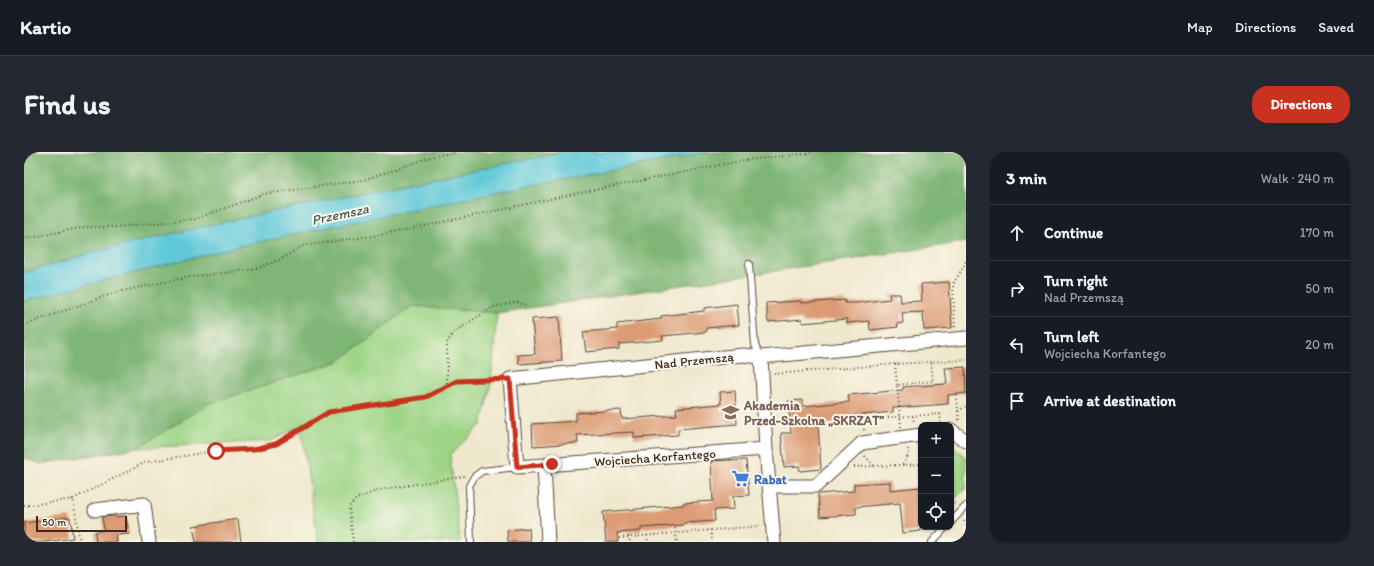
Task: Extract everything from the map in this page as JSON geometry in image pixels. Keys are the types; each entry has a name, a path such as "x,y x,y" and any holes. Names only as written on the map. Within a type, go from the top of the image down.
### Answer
{"street":[{"name":"Nad Przemszą","path":"510,379 743,355 761,357 961,339"},
{"path":"761,357 766,449 774,542"},
{"path":"510,379 517,467"},
{"path":"954,432 966,441"},
{"path":"770,486 816,486 862,444 918,435"},
{"name":"Wojciecha Korfantego","path":"517,467 766,449"},
{"path":"544,465 548,542"},
{"path":"95,510 144,504 149,542"}],"lane":[{"path":"749,264 755,345 761,357"},
{"path":"471,542 469,486 474,477 482,471 517,467"},
{"path":"954,519 966,506"},
{"path":"932,542 943,530"}],"path":[{"path":"24,239 85,227 116,227 195,219 264,194 362,180 434,156 457,152"},
{"path":"24,325 117,292 189,277 256,269 280,259 302,246 392,233 569,195 745,160 805,154 811,152"},
{"path":"961,339 953,284 966,260"},
{"path":"447,387 447,343 454,332 493,307 518,302 526,306"},
{"path":"762,376 895,364 966,360"},
{"path":"897,385 933,381 931,362"},
{"path":"895,364 900,417 909,453 904,465"},
{"path":"24,506 73,499 146,462 216,451 254,449 276,444 329,412 426,397 457,381 510,379"},
{"path":"957,395 959,419"},
{"path":"958,411 966,406"},
{"path":"866,443 863,419 940,414 941,422"},
{"path":"865,456 874,466"},
{"path":"836,467 918,464"},
{"path":"353,542 349,507 356,499 379,490 467,476"},
{"path":"73,499 80,542"},
{"path":"618,538 773,524"},
{"path":"675,528 677,542"},
{"path":"711,530 712,542"},
{"path":"647,535 648,542"},
{"path":"629,536 630,542"}],"green space":[{"path":"24,152 564,152 210,225 90,253 24,273"},
{"path":"710,152 966,152 966,242 497,313 412,306 339,361 208,404 137,448 41,464 24,458 24,300 239,246 496,192"},
{"path":"412,306 497,313 491,384 481,425 450,455 460,542 318,542 302,435 296,428 271,441 137,448 208,404 339,361"},
{"path":"958,449 966,459 966,488 955,499 954,498 954,450"}],"water":[{"name":"Przemsza","path":"564,152 710,152 496,192 239,246 24,301 24,273 90,253 210,225"}],"building":[{"path":"949,282 952,328 924,330 923,312 902,313 903,323 897,324 898,327 870,330 869,321 847,323 847,319 802,323 802,319 768,322 766,303 801,301 801,303 845,300 845,303 856,303 890,299 889,294 900,294 901,302 922,301 921,284"},
{"path":"737,304 739,325 706,328 706,332 662,336 663,340 619,344 619,349 586,352 583,332 617,329 617,324 661,319 661,316 704,311 704,308"},
{"path":"559,317 562,361 519,364 518,355 535,354 532,319"},
{"path":"965,367 966,393 948,395 948,404 893,408 893,412 850,416 850,422 818,425 821,469 800,471 799,466 784,467 781,433 791,433 788,401 803,400 803,406 849,402 848,395 903,390 903,387 947,384 945,368"},
{"path":"735,391 737,424 678,429 678,435 634,438 634,432 577,435 578,443 533,446 532,424 576,421 576,413 621,410 622,419 677,415 676,408 721,404 720,392"},
{"path":"746,460 749,495 733,496 734,509 714,510 715,521 641,528 641,531 617,533 618,542 606,542 603,512 713,501 711,461"},
{"path":"890,482 890,490 918,487 918,530 921,531 903,533 900,503 856,507 856,514 820,517 818,494 854,491 854,484"},
{"path":"126,516 129,534 116,535 117,542 96,542 95,532 104,530 102,517"},
{"path":"70,517 73,538 45,542 24,542 24,523"},
{"path":"238,519 241,542 196,542 193,526"},
{"path":"529,528 530,542 508,542 507,530"}],"place":[{"name":"Akademia Przed-Szkolna „SKRZAT”","path":"731,412"},
{"name":"Rabat","path":"741,479"}],"route":[{"path":"216,451 254,449 276,444 329,412 426,397 457,381 510,379 517,467 552,464"}]}
